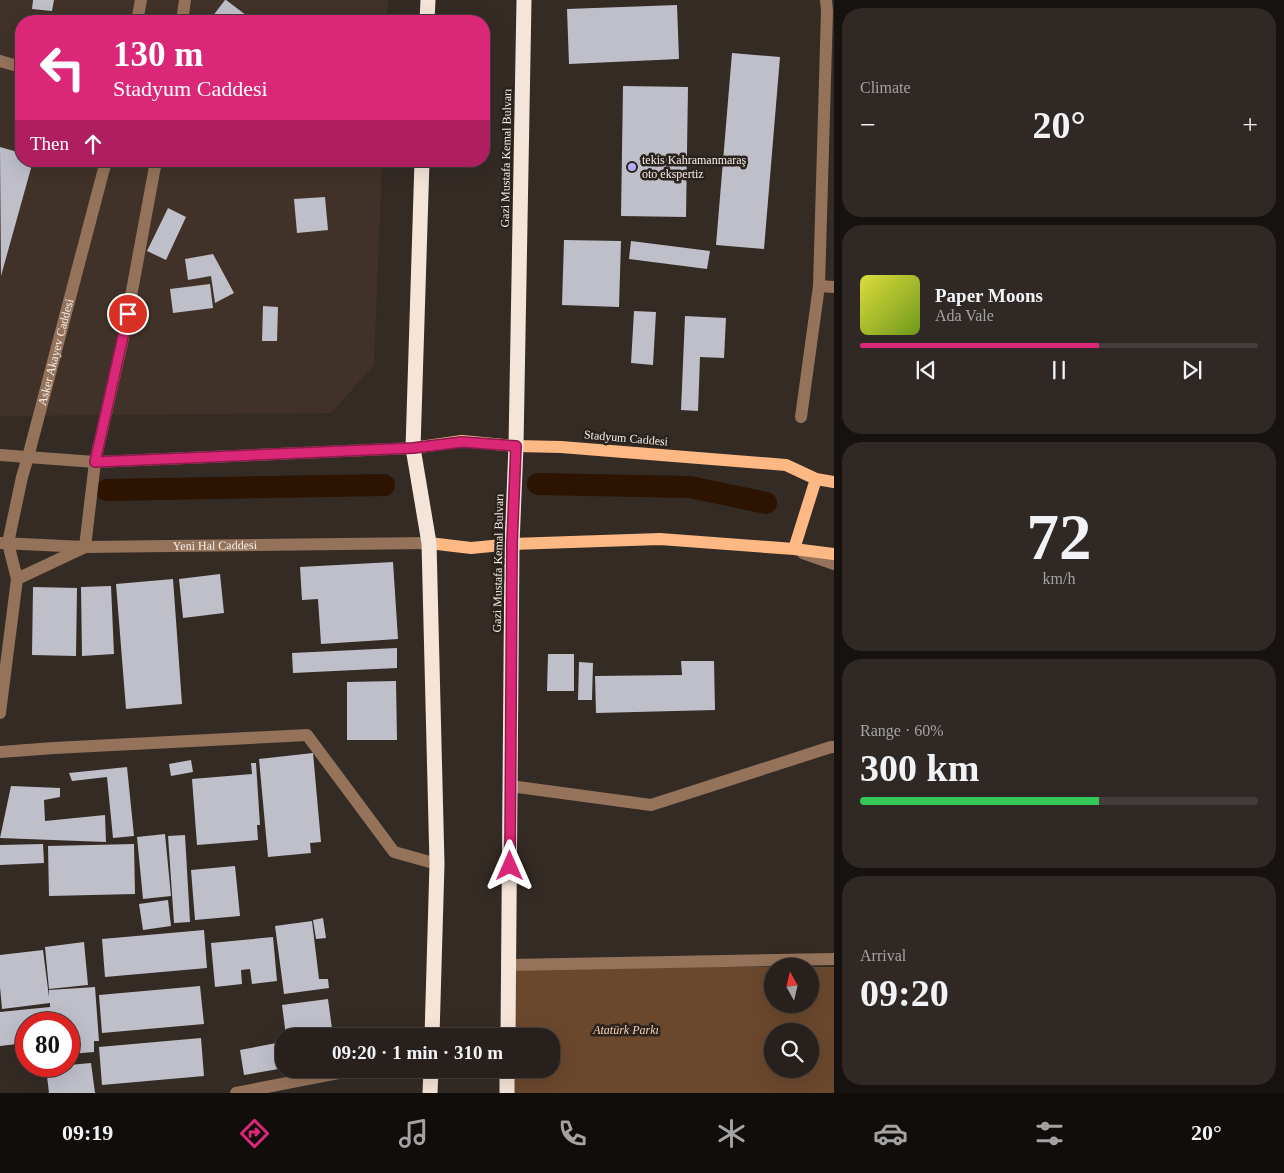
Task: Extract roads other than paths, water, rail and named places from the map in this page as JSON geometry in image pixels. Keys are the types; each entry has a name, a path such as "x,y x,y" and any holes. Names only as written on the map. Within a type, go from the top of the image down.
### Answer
{"highway":[{"path":"427,15 428,0"},
{"name":"Gazi Mustafa Kemal Bulvarı","path":"508,1028 512,544 516,446 524,0"},
{"path":"422,167 413,448 429,543 437,864 432,1028"},
{"path":"430,1093 431,1078"},
{"path":"507,1078 507,1093"}],"main road":[{"name":"Stadyum Caddesi","path":"413,448 462,442 561,447 786,465 816,479 834,482"},
{"path":"794,549 816,479"},
{"path":"429,543 471,548 512,544 660,539 794,549 834,554"}],"street":[{"path":"138,15 141,0"},
{"path":"183,15 186,0"},
{"path":"801,417 819,286 828,177 826,0"},
{"path":"0,61 15,65"},
{"name":"Asker Akayev Caddesi","path":"4,543 104,167"},
{"path":"17,579 86,547 95,462 124,334 155,167"},
{"path":"819,286 834,287"},
{"path":"0,455 95,462 413,448"},
{"path":"0,713 17,579 4,543"},
{"name":"Yeni Hal Caddesi","path":"4,543 86,547 429,543"},
{"path":"794,549 834,564"},
{"path":"0,752 308,735 394,852 437,864"},
{"path":"510,786 652,805 834,747"},
{"path":"509,965 834,959"},
{"path":"236,1093 313,1078"}],"waterway":[{"path":"538,484 690,487 766,503"},
{"path":"107,490 384,485"}],"place":[{"name":"tekis Kahramanmaraş oto ekspertiz","path":"632,167"}],"park label":[{"name":"Atatürk Parkı","path":"626,1030"}]}
